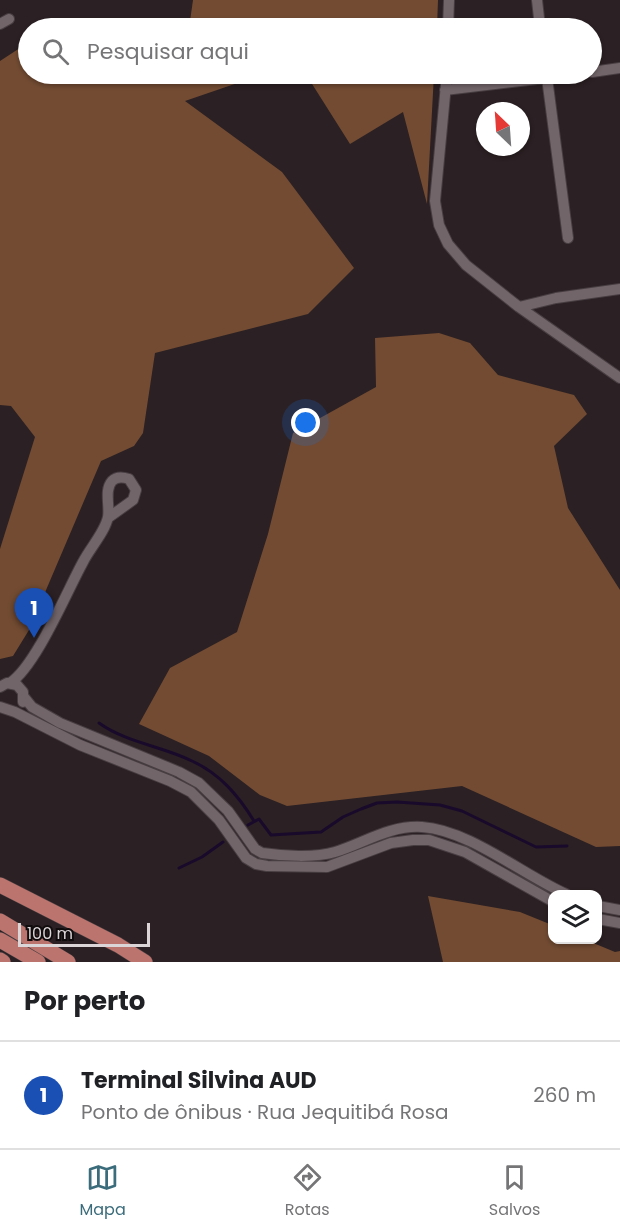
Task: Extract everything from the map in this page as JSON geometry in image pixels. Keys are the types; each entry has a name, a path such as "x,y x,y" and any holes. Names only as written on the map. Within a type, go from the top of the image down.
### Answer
{"highway":[{"path":"0,885 109,940 146,962"},
{"path":"0,921 68,962"},
{"path":"0,940 38,962"}],"street":[{"path":"448,18 449,0"},
{"path":"537,0 539,18"},
{"path":"602,71 620,69"},
{"path":"446,84 435,201 439,225 448,244 466,265 519,307 620,378"},
{"path":"445,90 496,84"},
{"path":"548,84 568,238"},
{"path":"519,307 556,298 620,289"},
{"path":"108,518 42,641 12,683 32,707 60,723 179,772 199,783 219,800 255,849 262,853 328,854 390,830 412,827 429,828 464,839 559,890"},
{"path":"11,711 20,706 24,697"},
{"path":"0,707 191,792 215,814 246,858 256,864 327,867 391,843 404,840 429,840 465,852 548,899"},
{"path":"602,907 620,910"},
{"path":"602,920 620,923"}],"shaded area":[{"path":"193,0 438,0 437,18 190,18"},
{"path":"18,49 18,84 235,84 185,101 282,172 354,268 308,314 155,353 143,433 134,446 101,461 29,630 13,656 0,659 0,549 35,437 11,406 0,405 0,61"},
{"path":"312,84 433,84 427,204 403,112 350,144"},
{"path":"439,333 470,343 498,375 574,395 587,414 554,446 568,508 620,590 620,846 596,847 462,786 287,806 260,795 209,756 139,724 170,668 237,632 268,534 293,433 376,387 375,338"},
{"path":"428,896 520,912 548,923 548,944 596,944 615,952 620,951 620,962 443,962"}],"waterway":[{"path":"99,723 121,735 181,756 202,766 228,786 254,821"},
{"path":"248,825 259,819 271,835 321,832 343,817 361,809 377,803 397,802 440,805 462,811 536,847 567,846"},
{"path":"179,868 202,857 223,842"}],"place":[{"name":"Terminal Silvina AUD","path":"34,638"}]}
